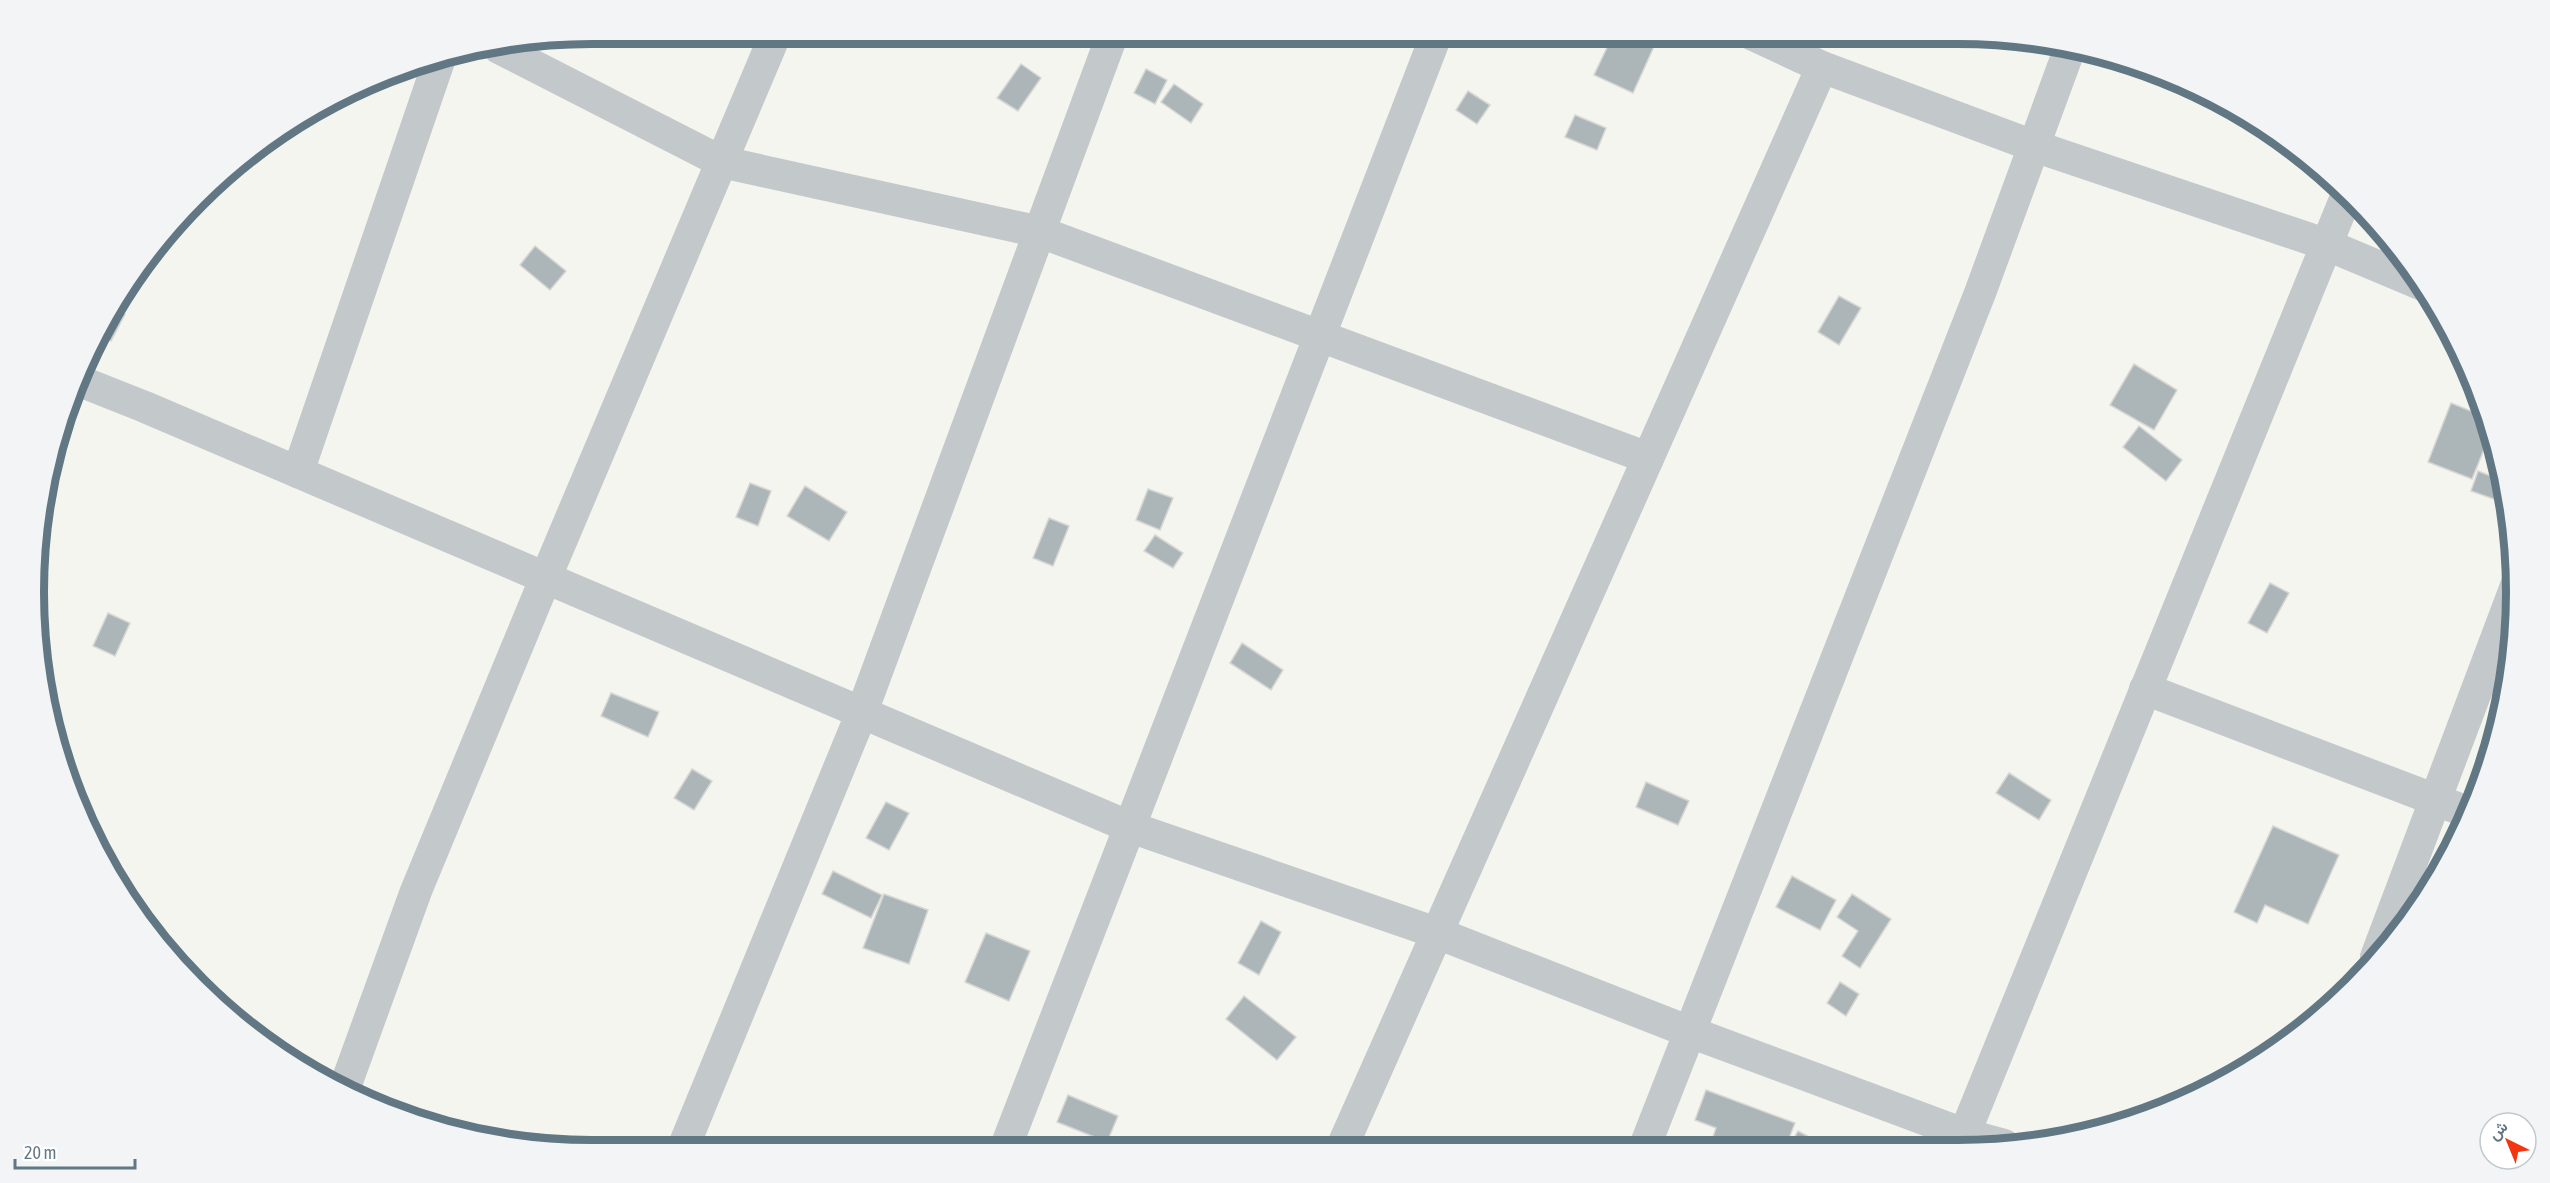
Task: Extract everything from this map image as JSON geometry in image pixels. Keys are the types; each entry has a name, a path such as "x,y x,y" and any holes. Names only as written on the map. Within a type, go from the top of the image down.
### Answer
{"street":[{"path":"347,1082 416,891 771,44"},
{"path":"686,1140 862,712 1109,44"},
{"path":"1008,1140 1433,44"},
{"path":"1773,44 1822,67 2034,146 2325,244 2408,279"},
{"path":"504,51 722,162 1040,231 1648,458"},
{"path":"1647,1140 1980,293 2067,55"},
{"path":"298,472 437,66"},
{"path":"1346,1140 1822,67"},
{"path":"1962,1140 2344,202"},
{"path":"85,383 1130,826 1437,933 1962,1140"},
{"path":"2383,937 2505,614"},
{"path":"2145,689 2461,810"}],"building":[{"path":"1609,44 1655,44 1633,93 1594,75"},
{"path":"1021,64 1041,78 1018,111 997,98"},
{"path":"1146,69 1167,80 1155,104 1134,93"},
{"path":"1174,84 1203,104 1191,123 1161,102"},
{"path":"1468,91 1490,105 1477,124 1456,110"},
{"path":"1575,115 1606,128 1597,150 1565,137"},
{"path":"535,246 566,271 550,290 520,265"},
{"path":"1839,296 1861,308 1839,345 1818,332"},
{"path":"120,312 125,314 111,341 106,338"},
{"path":"2134,364 2177,390 2154,430 2110,405"},
{"path":"2451,403 2476,413 2486,444 2472,479 2428,462"},
{"path":"2139,426 2182,460 2166,481 2123,447"},
{"path":"2478,471 2494,477 2499,501 2471,491"},
{"path":"750,483 771,491 758,526 736,517"},
{"path":"805,486 847,512 829,541 787,516"},
{"path":"1148,489 1173,498 1160,530 1136,520"},
{"path":"1049,518 1069,526 1053,566 1033,558"},
{"path":"1155,535 1183,553 1173,568 1144,551"},
{"path":"2270,583 2289,593 2267,633 2248,623"},
{"path":"108,613 130,623 115,656 93,646"},
{"path":"1242,643 1283,670 1271,690 1230,663"},
{"path":"611,693 659,712 648,737 601,716"},
{"path":"692,769 712,781 694,810 674,798"},
{"path":"2009,773 2051,800 2039,820 1996,793"},
{"path":"1646,782 1689,801 1678,825 1636,807"},
{"path":"886,802 909,813 889,850 866,838"},
{"path":"2273,826 2339,855 2308,924 2265,905 2257,923 2234,912"},
{"path":"833,871 882,895 871,918 822,894"},
{"path":"1792,876 1836,900 1820,930 1776,907"},
{"path":"884,894 928,910 909,964 863,948"},
{"path":"1852,894 1891,919 1860,968 1842,956 1858,931 1837,917"},
{"path":"1261,921 1281,932 1259,975 1238,963"},
{"path":"986,933 1030,951 1009,1001 965,982"},
{"path":"1840,982 1859,994 1846,1016 1827,1003"},
{"path":"1244,996 1296,1037 1277,1060 1226,1019"},
{"path":"1706,1090 1795,1123 1788,1140 1712,1140 1716,1128 1695,1120"},
{"path":"1068,1095 1118,1116 1108,1140 1102,1140 1057,1122"},
{"path":"1798,1131 1815,1140 1793,1140"}]}
